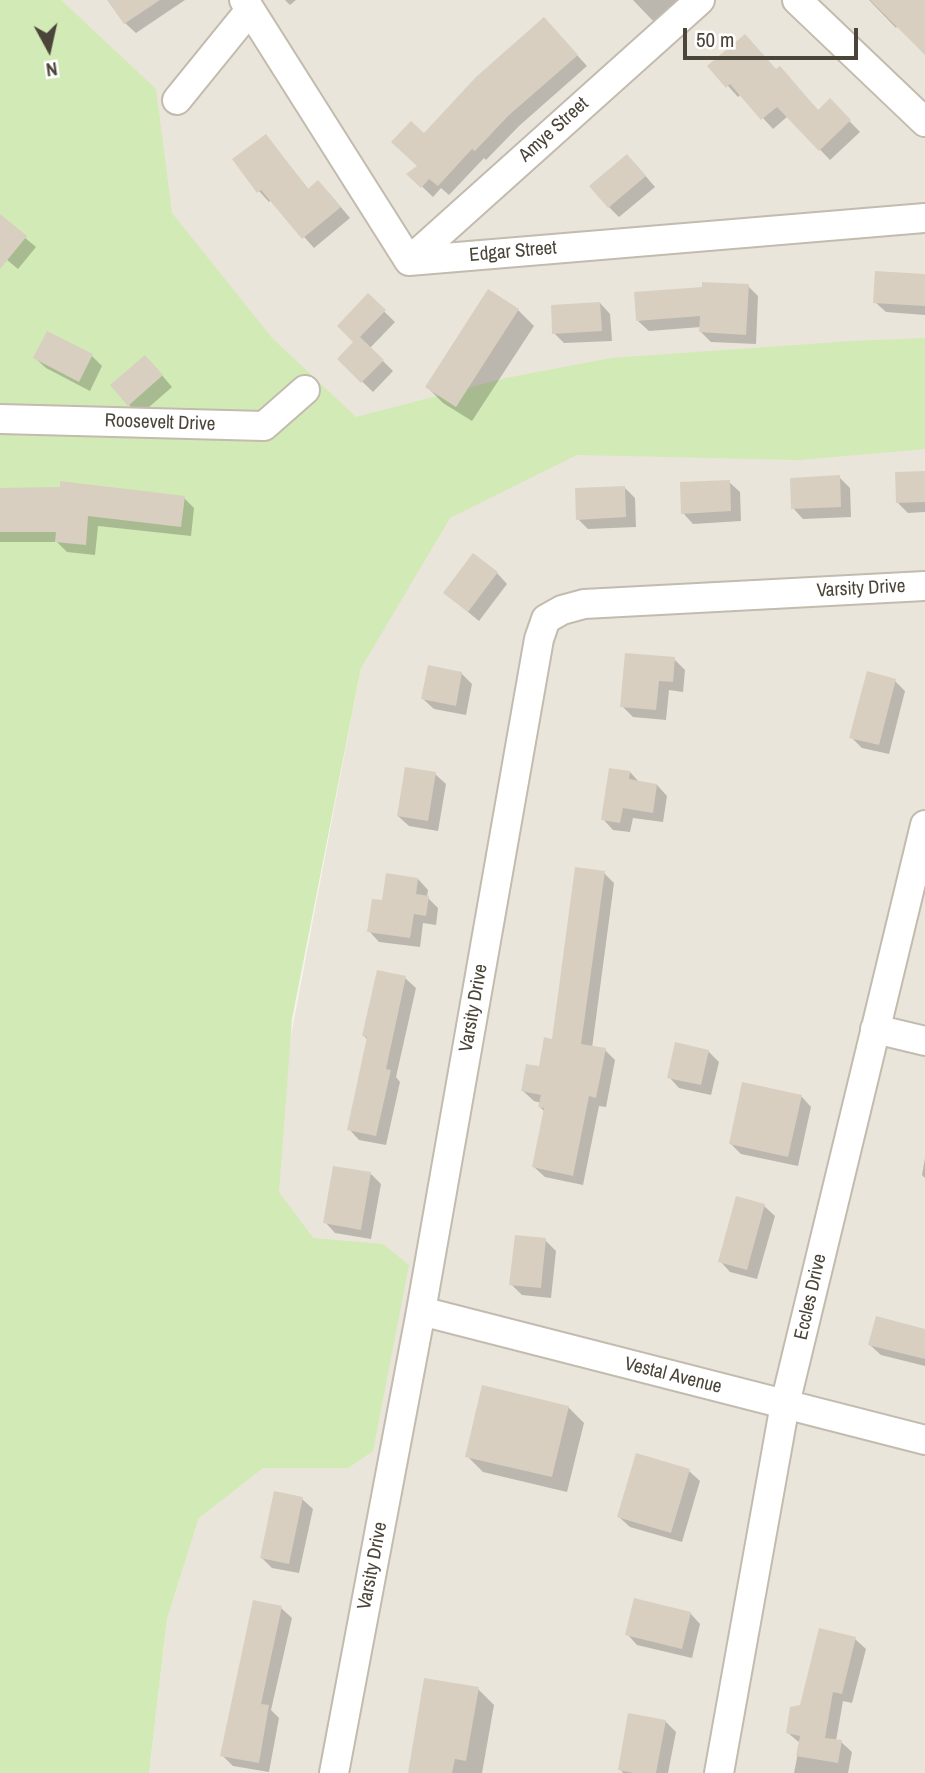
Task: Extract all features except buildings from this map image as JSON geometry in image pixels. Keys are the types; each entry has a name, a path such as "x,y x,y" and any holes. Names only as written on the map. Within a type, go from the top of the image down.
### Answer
{"street":[{"name":"Amye Street","path":"409,261 700,0"},
{"path":"797,0 925,122"},
{"path":"177,100 247,5 409,261"},
{"name":"Edgar Street","path":"409,261 925,218"},
{"name":"Roosevelt Drive","path":"0,419 264,426 306,390"},
{"name":"Varsity Drive","path":"334,1773 421,1311 539,639 546,619 562,610 584,604 925,586"},
{"name":"Eccles Drive","path":"719,1773 785,1405 925,825"},
{"path":"875,1029 925,1041"},
{"name":"Vestal Avenue","path":"421,1311 925,1440"}],"shaded area":[{"path":"0,0 925,0 925,1773 149,1773 167,1619 199,1518 361,668"}],"green space":[{"path":"0,0 61,0 156,89 172,213 272,338 356,417 506,378 611,358 925,338 925,449 800,460 577,455 450,518 361,668 292,1019 279,1192 313,1238 383,1244 409,1265 373,1451 348,1468 263,1468 199,1518 167,1619 149,1773 0,1773"}]}
